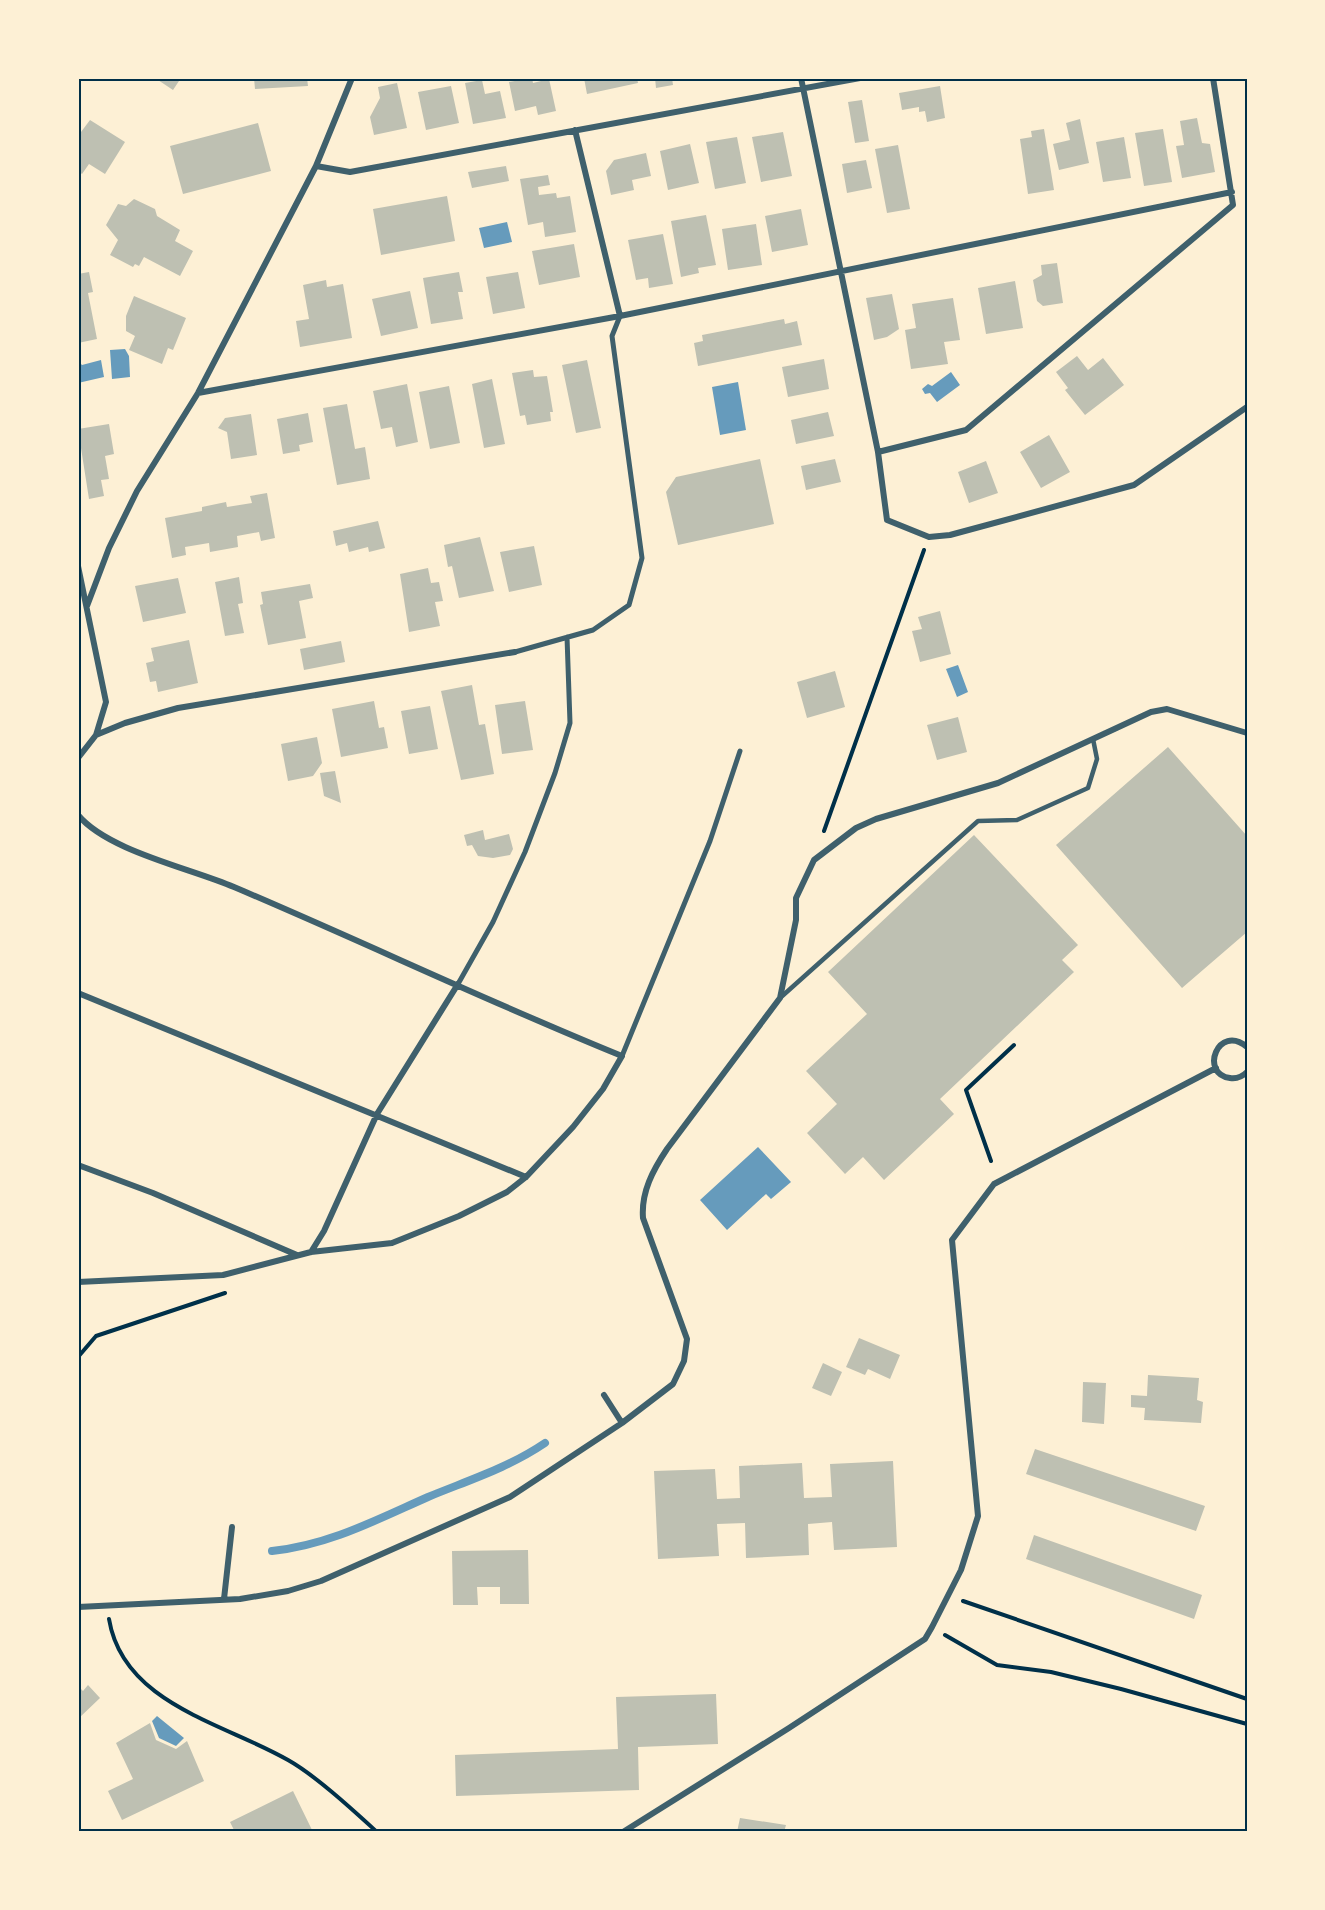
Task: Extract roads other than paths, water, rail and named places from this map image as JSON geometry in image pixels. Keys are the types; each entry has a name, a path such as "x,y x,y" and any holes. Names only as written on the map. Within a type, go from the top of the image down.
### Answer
{"street":[{"path":"87,606 109,548 138,491 198,393 316,166 352,78"},
{"path":"801,78 878,452 887,520 929,537 950,535 1134,485 1247,407"},
{"path":"316,166 350,172 860,78"},
{"path":"878,452 966,429 1233,205 1213,78"},
{"path":"96,735 124,723 178,708 515,652 593,630 629,605 642,558 612,336 620,316 575,130"},
{"path":"198,393 620,316 1232,192"},
{"path":"78,566 106,702 96,735 78,758"},
{"path":"310,1252 324,1231 377,1114 458,984 493,922 525,852 558,763 570,723 567,637"},
{"path":"78,1607 224,1599 288,1591 321,1581 510,1497 622,1424 673,1384 686,1352 684,1329 643,1218 642,1200 646,1188 667,1149 780,998 796,920 796,898 814,860 856,828 876,819 998,783 1151,712 1167,709 1208,719 1247,733"},
{"path":"78,1282 223,1275 310,1252 392,1244 459,1216 507,1192 526,1177 573,1127 603,1089 622,1056 710,841 740,751"},
{"path":"78,815 85,823 137,852 214,878 458,984 533,1020 622,1056"},
{"path":"78,993 526,1177"},
{"path":"1246,1043 1231,1041 1220,1046 1214,1056 1216,1068 1221,1075 1233,1078 1247,1072"},
{"path":"623,1832 925,1639 961,1570 978,1516 952,1240 994,1184 1216,1068"},
{"path":"78,1165 153,1193 297,1255"},
{"path":"604,1395 622,1424"},
{"path":"224,1599 232,1527"}],"lane":[{"path":"780,998 978,821 1017,820 1088,788 1097,759 1093,739"}],"water":[{"path":"507,222 512,242 484,248 479,228"},
{"path":"125,349 129,356 130,377 112,379 110,350"},
{"path":"101,360 104,377 78,383 78,361 82,365"},
{"path":"951,372 960,385 937,402 930,393 925,394 922,389 928,384 932,386"},
{"path":"738,382 746,430 720,435 712,387"},
{"path":"958,665 968,692 957,697 946,669"},
{"path":"758,1147 791,1182 771,1199 766,1194 727,1230 700,1200"},
{"path":"157,1716 184,1738 176,1746 159,1738 152,1721"}],"waterway":[{"path":"272,1551 313,1543 371,1523 503,1467 545,1443"}]}
